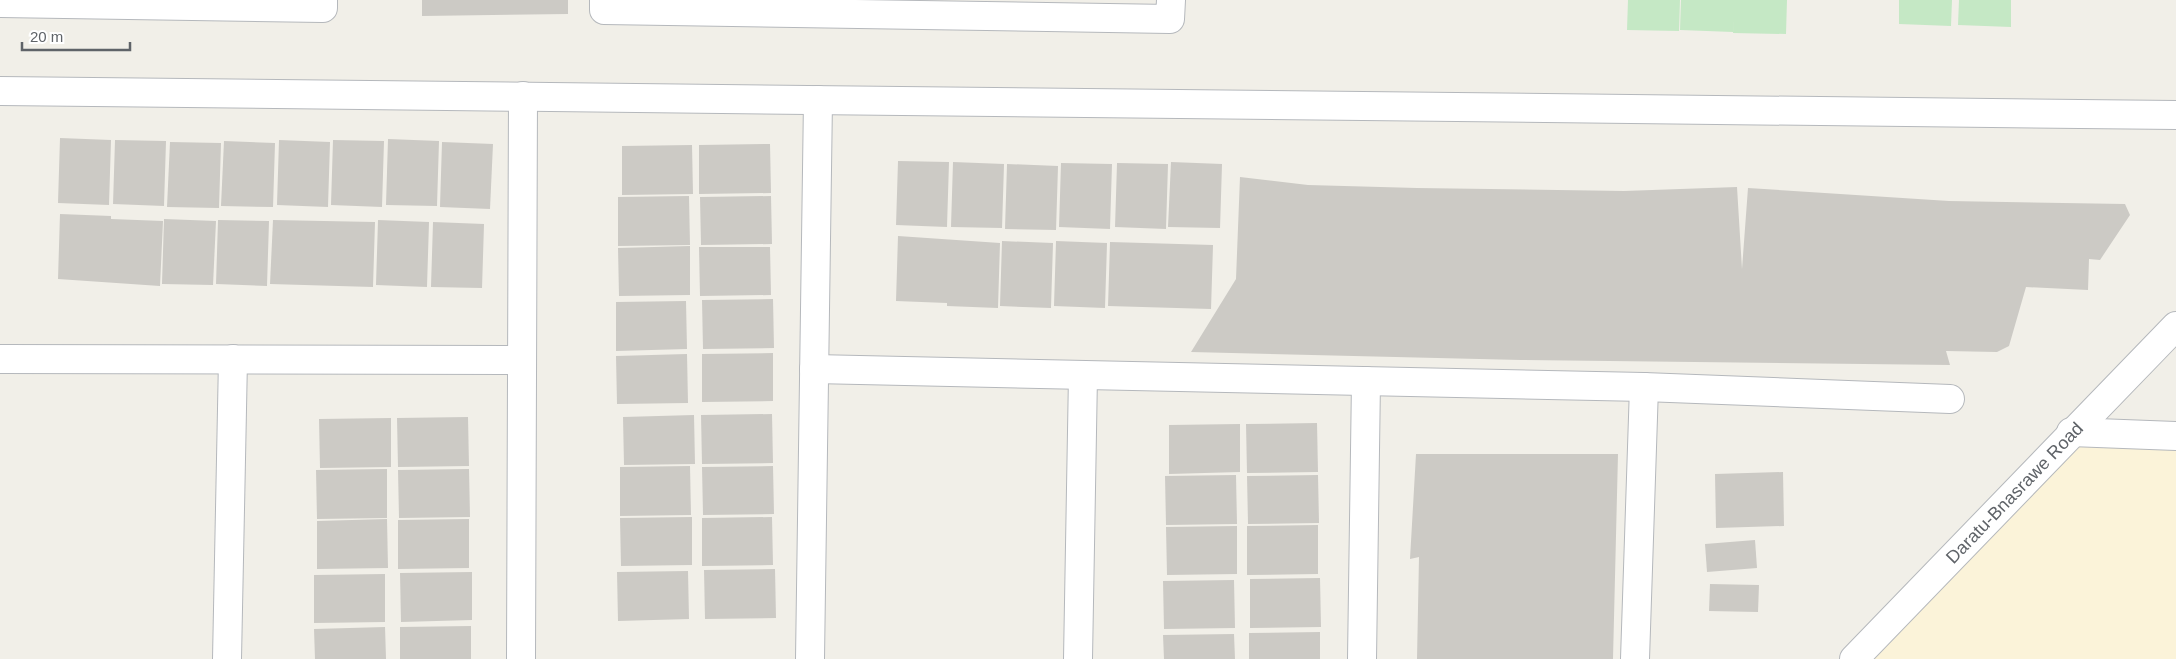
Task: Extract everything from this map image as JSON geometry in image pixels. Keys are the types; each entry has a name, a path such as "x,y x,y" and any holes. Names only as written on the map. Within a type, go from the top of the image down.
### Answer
{"street":[{"path":"0,3 323,8 323,0"},
{"path":"604,0 604,10 1170,19 1171,0"},
{"path":"0,91 2176,115"},
{"path":"521,659 523,96"},
{"path":"810,659 818,100"},
{"name":"Daratu-Bnasrawe Road","path":"1854,659 2071,432 2176,326"},
{"path":"0,358 522,360"},
{"path":"227,659 233,359"},
{"path":"814,370 1644,387 1950,399"},
{"path":"1078,659 1083,375"},
{"path":"1362,659 1366,381"},
{"path":"1635,659 1644,387"},
{"path":"2071,432 2176,436"}],"green space":[{"path":"1628,0 1680,0 1679,31 1627,30"},
{"path":"1681,0 1787,0 1786,34 1733,33 1734,11 1733,32 1680,30"},
{"path":"1899,0 1952,0 1951,26 1899,24"},
{"path":"1959,0 2011,0 2011,27 1958,25"}],"sand":[{"path":"2071,432 2176,437 2176,659 1854,659"}],"building":[{"path":"422,0 568,0 568,14 422,16"},
{"path":"60,138 111,140 109,205 58,203"},
{"path":"388,139 439,141 437,206 386,205"},
{"path":"115,140 166,141 164,206 113,204"},
{"path":"279,140 330,142 328,207 277,205"},
{"path":"333,140 384,141 382,207 331,205"},
{"path":"224,141 275,143 273,207 221,206"},
{"path":"170,142 221,143 219,208 167,207"},
{"path":"442,142 493,144 490,209 440,207"},
{"path":"770,144 771,193 699,194 699,145"},
{"path":"692,145 693,194 622,195 622,146"},
{"path":"898,161 949,162 947,227 896,225"},
{"path":"953,162 1004,164 1002,228 951,227"},
{"path":"1171,162 1222,164 1220,228 1168,227"},
{"path":"1061,163 1112,164 1110,229 1059,227"},
{"path":"1117,163 1168,164 1166,229 1115,227"},
{"path":"1007,164 1058,166 1056,230 1005,229"},
{"path":"1240,177 1308,185 1417,188 1624,191 1737,187 1742,269 1748,188 1949,201 2125,204 2130,215 2100,260 2089,259 2088,290 2026,287 2009,346 1997,352 1946,351 1950,365 1521,360 1191,352 1236,279"},
{"path":"689,196 690,245 618,246 618,197"},
{"path":"771,196 772,244 701,245 700,197"},
{"path":"60,214 111,216 111,219 163,221 160,286 58,279"},
{"path":"164,219 216,221 213,285 162,284"},
{"path":"218,220 269,221 267,286 216,284"},
{"path":"273,220 375,222 373,287 270,284"},
{"path":"378,220 429,222 427,287 376,285"},
{"path":"433,222 484,224 482,288 431,287"},
{"path":"898,236 1000,243 998,308 896,301"},
{"path":"1002,241 1053,243 1051,308 1000,306"},
{"path":"1056,241 1107,243 1105,308 1054,306"},
{"path":"1110,242 1213,245 1211,309 1108,306"},
{"path":"690,246 690,295 619,296 618,248"},
{"path":"699,247 770,247 771,295 700,296"},
{"path":"773,299 774,348 703,349 702,300"},
{"path":"686,301 687,349 616,351 616,302"},
{"path":"773,353 773,401 702,402 702,354"},
{"path":"687,354 688,403 617,404 616,356"},
{"path":"772,414 773,463 702,464 701,415"},
{"path":"694,415 695,464 624,465 623,417"},
{"path":"468,417 469,466 398,467 397,418"},
{"path":"391,418 391,467 320,468 319,419"},
{"path":"1317,423 1318,472 1247,473 1246,424"},
{"path":"1240,424 1240,472 1169,474 1169,425"},
{"path":"1416,454 1618,454 1613,659 1417,659 1419,557 1410,559"},
{"path":"690,466 691,515 620,516 620,467"},
{"path":"773,466 774,514 703,515 702,467"},
{"path":"387,469 387,518 317,519 316,470"},
{"path":"469,469 470,517 399,518 398,470"},
{"path":"1783,472 1784,526 1716,528 1715,474"},
{"path":"1236,475 1237,524 1166,525 1165,476"},
{"path":"1318,475 1319,523 1248,524 1247,476"},
{"path":"692,517 692,565 621,566 620,518"},
{"path":"772,517 773,565 702,566 702,518"},
{"path":"387,519 388,568 317,569 317,521"},
{"path":"469,519 469,568 398,569 398,520"},
{"path":"1318,525 1318,574 1247,575 1247,526"},
{"path":"1237,526 1237,574 1167,575 1166,527"},
{"path":"1755,540 1757,568 1707,572 1705,544"},
{"path":"775,569 776,618 705,619 704,570"},
{"path":"688,571 689,619 618,621 617,572"},
{"path":"472,572 472,620 401,622 400,573"},
{"path":"385,574 385,622 314,623 314,575"},
{"path":"1320,578 1321,627 1250,628 1250,579"},
{"path":"1234,580 1235,628 1164,629 1163,581"},
{"path":"1710,584 1759,585 1758,612 1709,611"},
{"path":"471,626 471,659 400,659 400,627"},
{"path":"385,627 386,659 315,659 314,629"},
{"path":"1320,632 1320,659 1249,659 1249,633"},
{"path":"1234,634 1235,659 1164,659 1163,635"}]}
